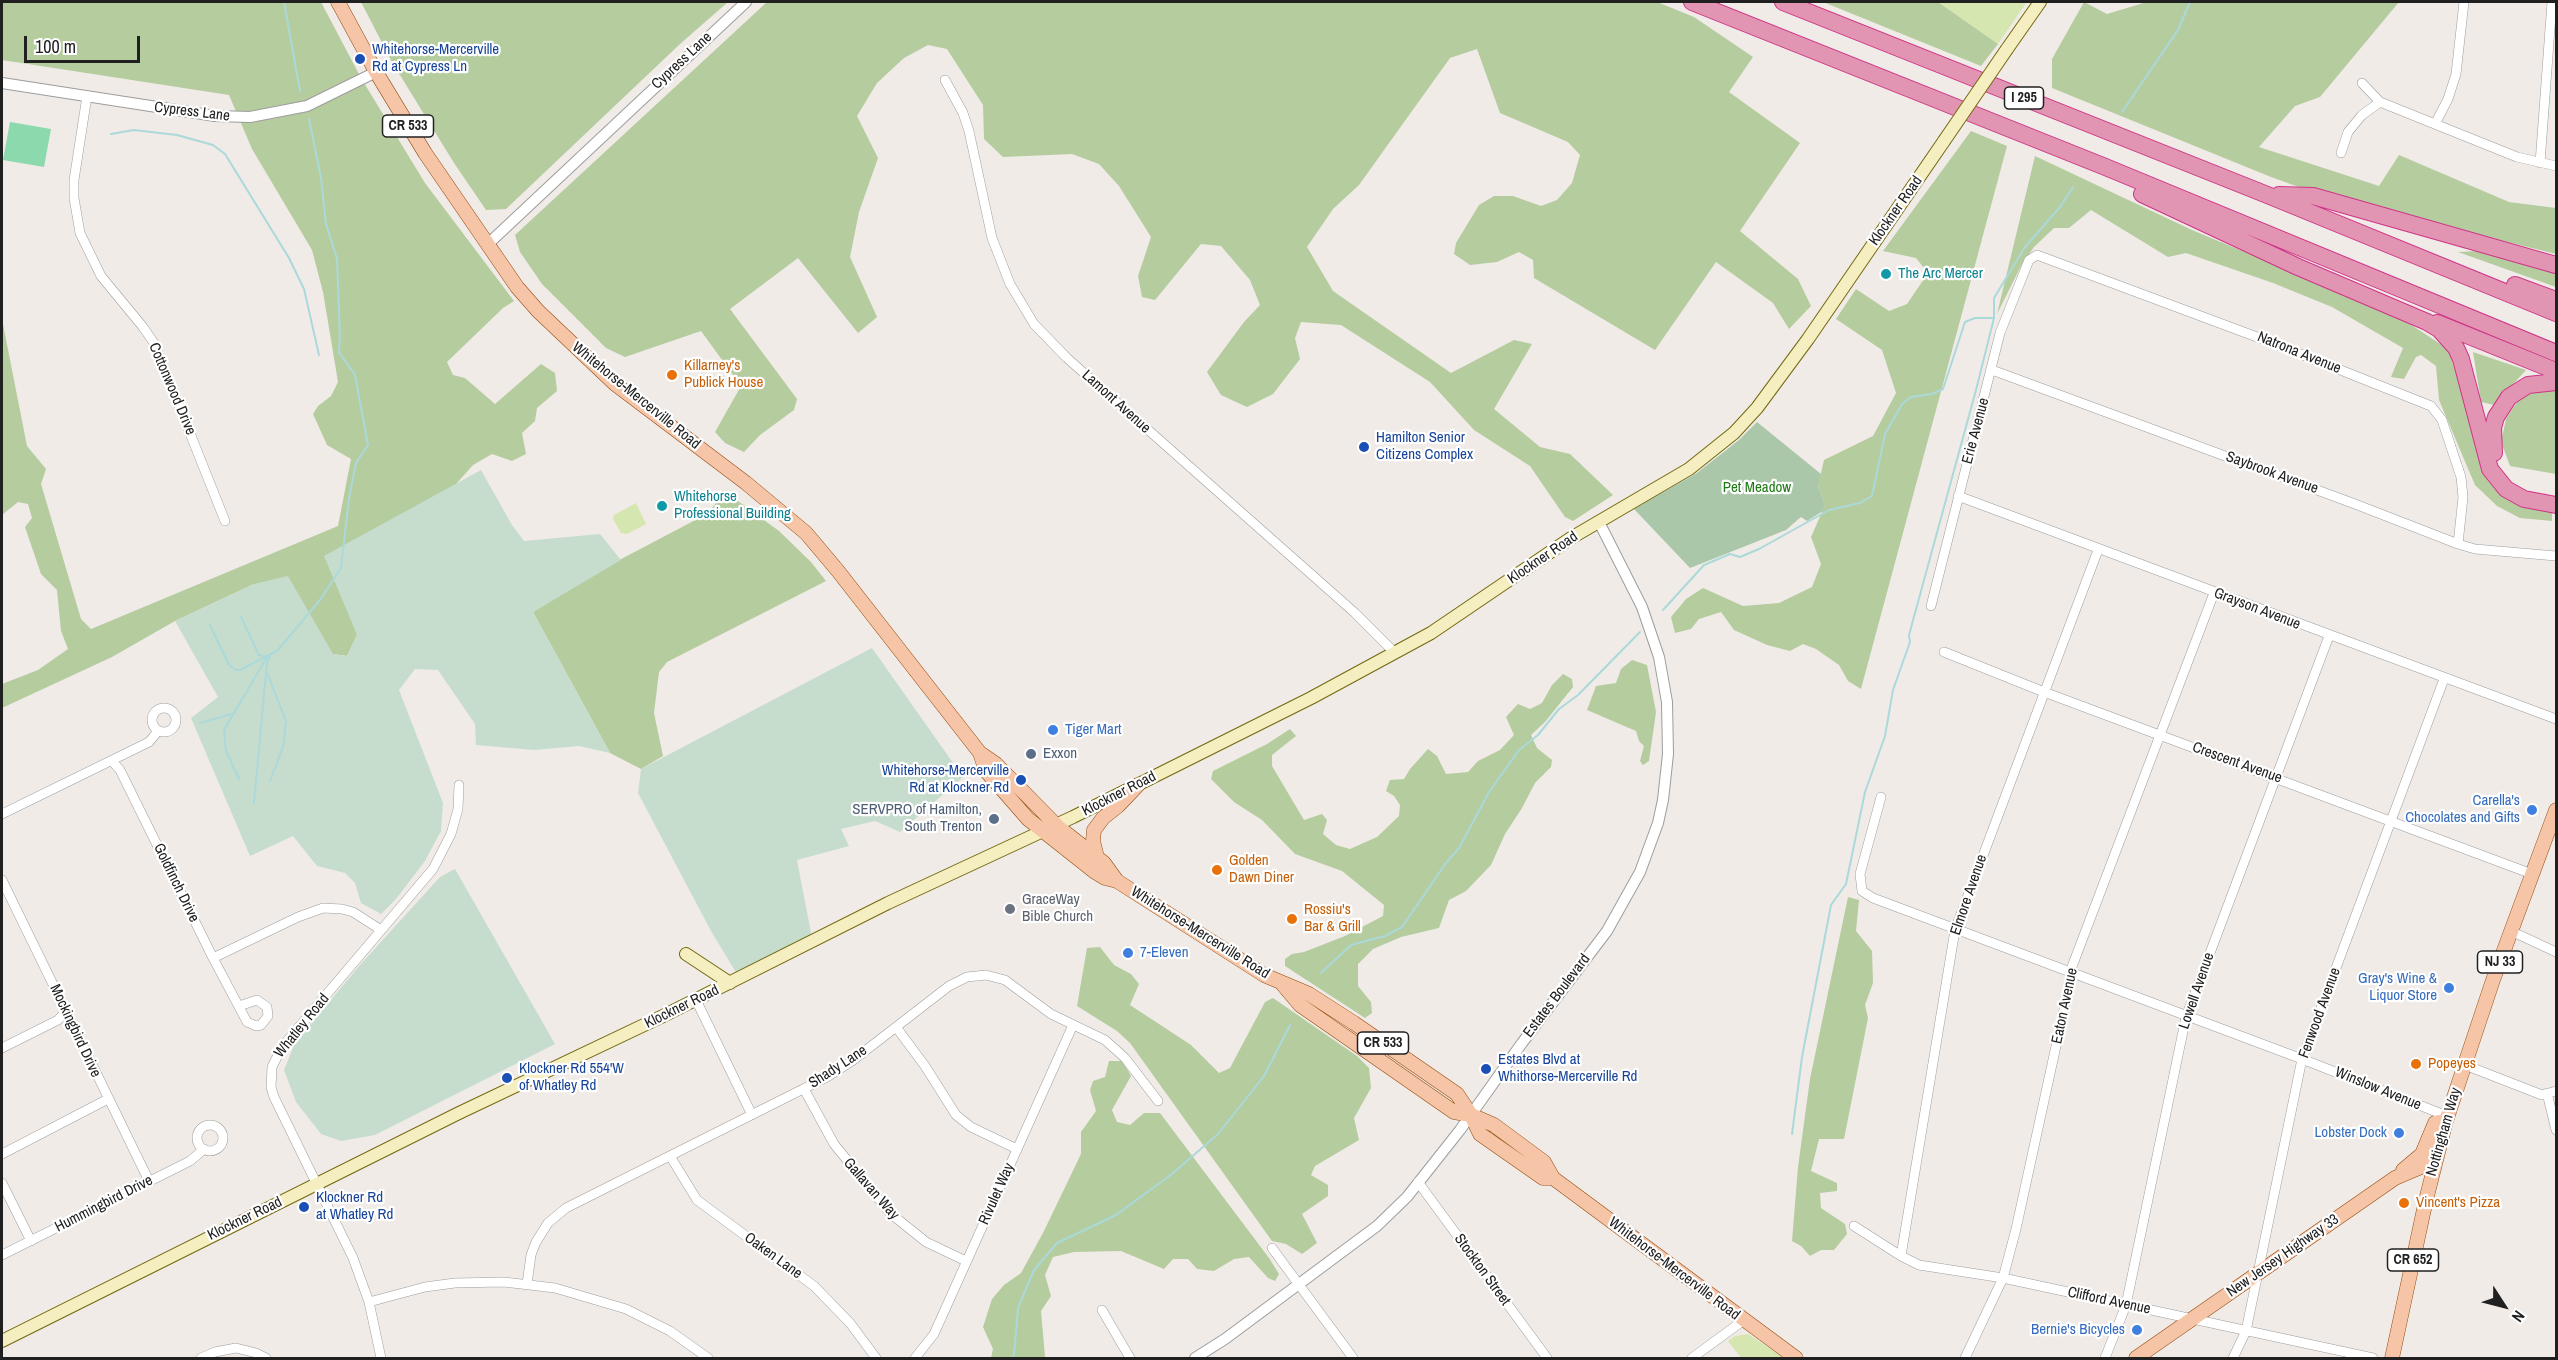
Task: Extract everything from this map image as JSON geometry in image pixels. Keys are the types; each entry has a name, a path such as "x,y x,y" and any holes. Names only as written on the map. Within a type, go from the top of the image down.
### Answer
{"highway":[{"name":"I 295","path":"1692,2 2103,166 2556,352"},
{"name":"I 295","path":"1783,2 2556,313"},
{"path":"2103,166 2133,190 2298,267 2556,370"},
{"path":"2265,194 2313,196 2556,265"},
{"path":"2307,211 2556,300"},
{"path":"2386,304 2439,329 2456,348 2466,374 2490,469 2498,480 2506,489 2524,499 2556,505"},
{"path":"2556,382 2528,385 2509,397 2496,417 2492,439 2496,460 2515,484 2536,494 2556,494"}],"main road":[{"name":"Whitehorse-Mercerville Road","path":"338,2 376,72 425,153 517,287 589,361 746,483 806,533 838,571 946,713 980,753 996,764 1057,826 1100,860 1117,881 1283,985 1300,1005 1454,1112 1471,1115 1480,1134 1543,1178 1553,1178 1796,1359"},
{"name":"Klockner Road","path":"2,1341 319,1183 696,1000 888,903 1057,826 1311,698 1395,653 1462,613 1571,538 1701,461 1748,419 1808,339 2040,2"},
{"name":"Whitehorse-Mercerville Road","path":"980,753 986,771 1028,819 1095,872 1117,881"},
{"path":"1100,860 1093,841 1094,830 1103,818 1138,785"},
{"name":"Nottingham Way","path":"2392,1359 2446,1119 2511,931 2556,810"},
{"path":"686,954 730,983"},
{"path":"2395,1178 2422,1154 2435,1123 2446,1119"},
{"name":"New Jersey Highway 33","path":"2136,1359 2395,1178 2435,1161"}],"street":[{"name":"Cypress Lane","path":"488,244 746,2"},
{"path":"2435,124 2448,99 2456,74 2464,2"},
{"path":"2540,163 2552,2"},
{"name":"Cypress Lane","path":"2,82 215,116 250,117 307,106 376,72"},
{"name":"Lamont Avenue","path":"945,80 963,113 969,130 992,238 1010,284 1034,324 1067,358 1355,613 1395,653"},
{"path":"2362,83 2380,102 2517,157 2556,166"},
{"name":"Cottonwood Drive","path":"87,96 74,180 75,207 80,233 104,281 144,327 154,343 225,521"},
{"path":"2341,153 2348,132 2362,115 2380,102"},
{"name":"Natrona Avenue","path":"2029,260 2037,255 2042,256 2265,340 2431,406 2440,415 2461,477 2463,497 2458,544"},
{"name":"Erie Avenue","path":"1931,606 2000,333 2029,260"},
{"name":"Saybrook Avenue","path":"1992,369 2458,544 2475,549 2556,556"},
{"name":"Grayson Avenue","path":"1958,496 2556,719"},
{"name":"Estates Boulevard","path":"1198,1358 1377,1226 1418,1182 1471,1115 1619,913 1649,851 1663,800 1669,731 1667,702 1659,657 1633,585 1599,522"},
{"name":"Elmore Avenue","path":"1901,1256 1955,930 2098,550"},
{"name":"Eaton Avenue","path":"1965,1359 2003,1278 2016,1229 2071,973 2214,593"},
{"name":"Lowell Avenue","path":"2105,1359 2126,1305 2186,1017 2329,636"},
{"name":"Crescent Avenue","path":"1944,652 2044,692 2532,874"},
{"name":"Fenwood Avenue","path":"2234,1359 2246,1331 2302,1059 2444,679"},
{"path":"2,814 149,742 158,731"},
{"name":"Goldfinch Drive","path":"112,761 120,770 239,1006"},
{"name":"Whatley Road","path":"381,1359 369,1302 353,1258 319,1183 274,1097 270,1076 282,1047 442,854 458,809 459,785"},
{"path":"1881,797 1860,874 1862,891 1873,898 1955,930"},
{"name":"Mockingbird Drive","path":"2,880 148,1181"},
{"path":"213,958 298,917 324,908 353,912 381,930"},
{"name":"Winslow Avenue","path":"1955,930 2302,1059 2446,1119"},
{"path":"2511,931 2556,952"},
{"name":"Shady Lane","path":"527,1284 531,1254 536,1242 556,1215 804,1089 852,1061 958,980 975,975 986,975 1005,980 1037,1005 1105,1040 1115,1048 1158,1101"},
{"path":"696,1000 752,1115"},
{"path":"2,1048 58,1020 66,1011"},
{"name":"Rivulet Way","path":"915,1359 934,1334 1073,1025"},
{"path":"896,1027 925,1066 956,1115 971,1127 1017,1149"},
{"path":"2464,1065 2542,1095 2552,1092 2556,1130"},
{"name":"Gallavan Way","path":"804,1089 834,1144 890,1213 926,1242 966,1262"},
{"path":"2,1154 108,1099"},
{"name":"Hummingbird Drive","path":"2,1255 190,1161 204,1149"},
{"name":"Oaken Lane","path":"670,1156 697,1200 814,1286 850,1323 876,1359"},
{"name":"Stockton Street","path":"1418,1182 1547,1359"},
{"path":"2,1183 31,1241"},
{"name":"Clifford Avenue","path":"1854,1226 1919,1265 2003,1278 2373,1359"},
{"path":"1272,1248 1353,1359"},
{"path":"369,1302 425,1287 455,1283 527,1284 579,1293 626,1309 670,1331 708,1359"},
{"path":"1102,1310 1130,1359"},
{"path":"1692,1359 1744,1320"},
{"path":"201,1359 215,1352 236,1348 256,1353 266,1359"}],"green space":[{"path":"2,2 321,2 361,78 425,183 514,301 503,308 447,362 453,375 465,378 495,404 541,364 555,373 557,391 537,408 535,421 522,433 526,454 512,461 492,454 473,465 457,483 357,635 347,656 333,654 254,584 175,621 112,657 2,708 2,684 38,670 68,649 61,631 57,590 41,574 25,527 32,518 28,504 18,502 2,515 2,319 27,446 46,469 41,484 81,619 91,629 338,526 351,459 327,445 313,414 318,406 331,396 338,382 323,292 312,250 252,149 229,95 2,60"},
{"path":"361,2 728,2 680,44 506,209 486,210 454,163 392,62"},
{"path":"767,2 1657,2 1694,17 1753,57 1729,92 1800,143 1740,231 1798,279 1811,306 1789,329 1773,303 1716,262 1655,350 1534,278 1533,260 1519,252 1497,262 1470,265 1454,254 1456,243 1479,205 1494,196 1513,196 1541,206 1557,200 1572,183 1580,155 1568,142 1500,113 1477,49 1450,58 1359,185 1333,209 1307,247 1333,291 1451,373 1514,340 1532,344 1494,409 1540,447 1570,454 1613,495 1573,521 1565,517 1530,466 1474,430 1430,382 1341,325 1301,322 1295,338 1300,359 1273,394 1247,407 1221,395 1207,372 1244,322 1260,305 1250,280 1221,246 1201,244 1155,300 1142,297 1138,276 1151,237 1119,186 1099,164 1072,154 1003,157 984,139 983,105 947,49 928,45 904,58 877,83 857,116 878,158 859,212 850,257 877,317 858,333 798,258 730,309 797,399 794,410 760,435 744,452 725,443 715,432 741,386 701,331 625,357 606,348 542,284 520,252 515,235"},
{"path":"1823,2 1938,2 1998,44 1981,66"},
{"path":"1938,2 2027,2 1998,44"},
{"path":"2084,2 2107,14 2147,2 2399,2 2320,97 2295,106 2259,147 2379,186 2399,155 2509,202 2556,208 2556,254 2354,207 2271,177 2052,88 2052,59"},
{"path":"10,122 51,129 44,167 3,160"},
{"path":"1971,131 2007,146 1861,689 1848,681 1839,665 1816,649 1803,644 1790,651 1767,645 1734,630 1721,612 1699,619 1691,629 1675,633 1671,617 1686,599 1703,588 1743,606 1779,603 1812,587 1821,564 1811,537 1825,505 1818,486 1824,460 1873,436 1896,393 1882,350 1836,319 1856,289 1889,311 1907,304 1928,273 1916,258 1883,251"},
{"path":"2035,156 2192,230 2396,315 2448,349 2491,479 2552,508 2552,521 2520,518 2497,506 2475,485 2439,400 2436,366 2421,355 2416,357 2404,379 2391,377 2403,348 2332,307 2273,283 2186,253 2168,257 2091,210 2069,228 2054,228 2034,247 2022,264 1997,314"},
{"path":"2480,251 2556,268 2556,287 2458,252"},
{"path":"2473,352 2526,370 2494,405 2481,402"},
{"path":"2542,386 2556,389 2556,474 2510,466 2501,442 2506,419 2517,402"},
{"name":"Pet Meadow","path":"1757,422 1821,474 1818,486 1825,505 1823,511 1807,521 1801,517 1786,530 1690,568 1634,509 1697,473 1739,440"},
{"path":"481,470 512,525 524,541 600,534 621,560 533,612 610,753 579,746 534,750 476,745 475,724 438,670 415,669 399,690 443,803 441,831 425,861 396,899 381,914 361,903 355,883 345,873 317,866 293,836 250,856 191,718 218,697 175,621 254,584 288,576 333,654 347,656 357,635 324,556"},
{"path":"723,490 779,531 811,562 826,581 667,662 659,672 654,713 663,756 641,769 610,753 533,612 606,567 703,516 714,506"},
{"path":"636,503 646,524 627,534 621,533 613,519 614,515"},
{"path":"872,648 963,777 900,832 875,821 841,829 849,846 797,860 813,943 740,979 711,931 638,793 641,769"},
{"path":"1632,660 1647,665 1656,712 1649,761 1643,765 1640,761 1644,746 1639,741 1636,731 1587,710 1596,686 1616,683 1621,669"},
{"path":"1563,674 1572,679 1573,687 1545,722 1531,735 1537,748 1552,760 1551,767 1535,783 1505,834 1491,865 1466,891 1449,900 1439,928 1401,937 1373,949 1358,964 1358,986 1371,1002 1372,1013 1365,1018 1285,966 1285,959 1292,954 1304,952 1345,936 1383,916 1384,905 1342,871 1295,854 1262,820 1234,802 1211,779 1213,771 1267,744 1290,729 1296,736 1272,755 1272,766 1304,820 1322,814 1327,820 1323,834 1336,845 1350,849 1377,837 1399,816 1400,805 1394,796 1386,791 1390,780 1404,779 1428,749 1437,756 1446,774 1468,772 1478,761 1500,750 1514,735 1506,717 1518,704 1530,709 1542,703 1552,685"},
{"path":"455,869 555,1044 375,1135 341,1141 321,1134 296,1102 284,1070 295,1043 360,965 440,877"},
{"path":"1848,897 1859,900 1856,931 1872,951 1873,983 1865,1005 1868,1018 1844,1139 1819,1139 1811,1171 1837,1183 1837,1191 1820,1193 1821,1208 1845,1224 1847,1234 1834,1250 1821,1250 1810,1256 1801,1246 1792,1241 1798,1167 1810,1079"},
{"path":"1100,947 1114,965 1131,974 1139,984 1130,1005 1191,1045 1219,1073 1230,1068 1265,1002 1273,998 1357,1056 1369,1068 1371,1088 1354,1118 1359,1140 1315,1166 1311,1175 1328,1185 1328,1196 1302,1214 1317,1243 1302,1254 1286,1244 1272,1241 1130,1043 1117,1031 1077,1006 1087,948"},
{"path":"1109,1061 1122,1061 1131,1076 1112,1110 1117,1122 1130,1125 1144,1113 1160,1113 1279,1274 1275,1281 1268,1278 1249,1257 1234,1259 1214,1271 1197,1269 1188,1259 1173,1259 1164,1269 1121,1251 1074,1252 1053,1257 1045,1275 1051,1296 1041,1311 1045,1357 991,1358 993,1349 983,1327 992,1299 1004,1285 1021,1273 1043,1233 1081,1154 1081,1132 1096,1111 1090,1090 1093,1081 1105,1077"},
{"path":"1748,1334 1781,1358 1741,1358 1728,1341 1735,1336"}],"waterway":[{"path":"284,2 300,91"},
{"path":"2122,112 2178,30 2190,2"},
{"path":"210,625 229,665 236,670 277,651 320,600 341,568 349,498 356,463 368,445 355,375 339,352 337,259 326,224 321,178 309,119"},
{"path":"111,134 134,130 177,135 213,145 225,154 289,258 304,289 319,355"},
{"path":"1792,1134 1802,1057 1831,905 1846,884 1865,792 1885,736 1893,690 1910,642 1909,635 1976,390 1994,318 1994,298 2025,247 2060,207 2073,187"},
{"path":"1663,610 1704,565 1730,554 1740,557 1829,510 1860,503 1872,496 1885,434 1902,404 1911,397 1932,394 1943,389 1965,322 1975,318 1994,318"},
{"path":"239,779 226,751 224,730 267,657 259,655 241,617"},
{"path":"1321,973 1351,945 1385,936 1402,927 1459,848 1489,792 1519,750 1538,735 1559,709 1578,695 1640,632"},
{"path":"254,803 267,662 270,657"},
{"path":"267,673 286,721 283,747 270,781"},
{"path":"200,723 232,714"},
{"path":"1012,1358 1018,1308 1034,1270 1057,1243 1116,1215 1172,1174 1218,1134 1264,1076 1290,1025"}],"place":[{"name":"Whitehorse-Mercerville Rd at Cypress Ln","path":"360,59"},
{"name":"The Arc Mercer","path":"1886,274"},
{"name":"Killarney's Publick House","path":"672,375"},
{"name":"Hamilton Senior Citizens Complex","path":"1364,447"},
{"name":"Whitehorse Professional Building","path":"662,506"},
{"name":"Tiger Mart","path":"1053,730"},
{"name":"Exxon","path":"1031,754"},
{"name":"Whitehorse-Mercerville Rd at Klockner Rd","path":"1021,780"},
{"name":"Carella's Chocolates and Gifts","path":"2532,810"},
{"name":"SERVPRO of Hamilton, South Trenton","path":"994,819"},
{"name":"Golden Dawn Diner","path":"1217,870"},
{"name":"GraceWay Bible Church","path":"1010,909"},
{"name":"Rossiu's Bar & Grill","path":"1292,919"},
{"name":"7-Eleven","path":"1128,953"},
{"name":"Gray's Wine & Liquor Store","path":"2449,988"},
{"name":"Popeyes","path":"2416,1064"},
{"name":"Estates Blvd at Whithorse-Mercerville Rd","path":"1486,1069"},
{"name":"Klockner Rd 554'W of Whatley Rd","path":"507,1078"},
{"name":"Lobster Dock","path":"2399,1133"},
{"name":"Vincent's Pizza","path":"2404,1203"},
{"name":"Klockner Rd at Whatley Rd","path":"304,1207"},
{"name":"Bernie's Bicycles","path":"2137,1330"}]}
